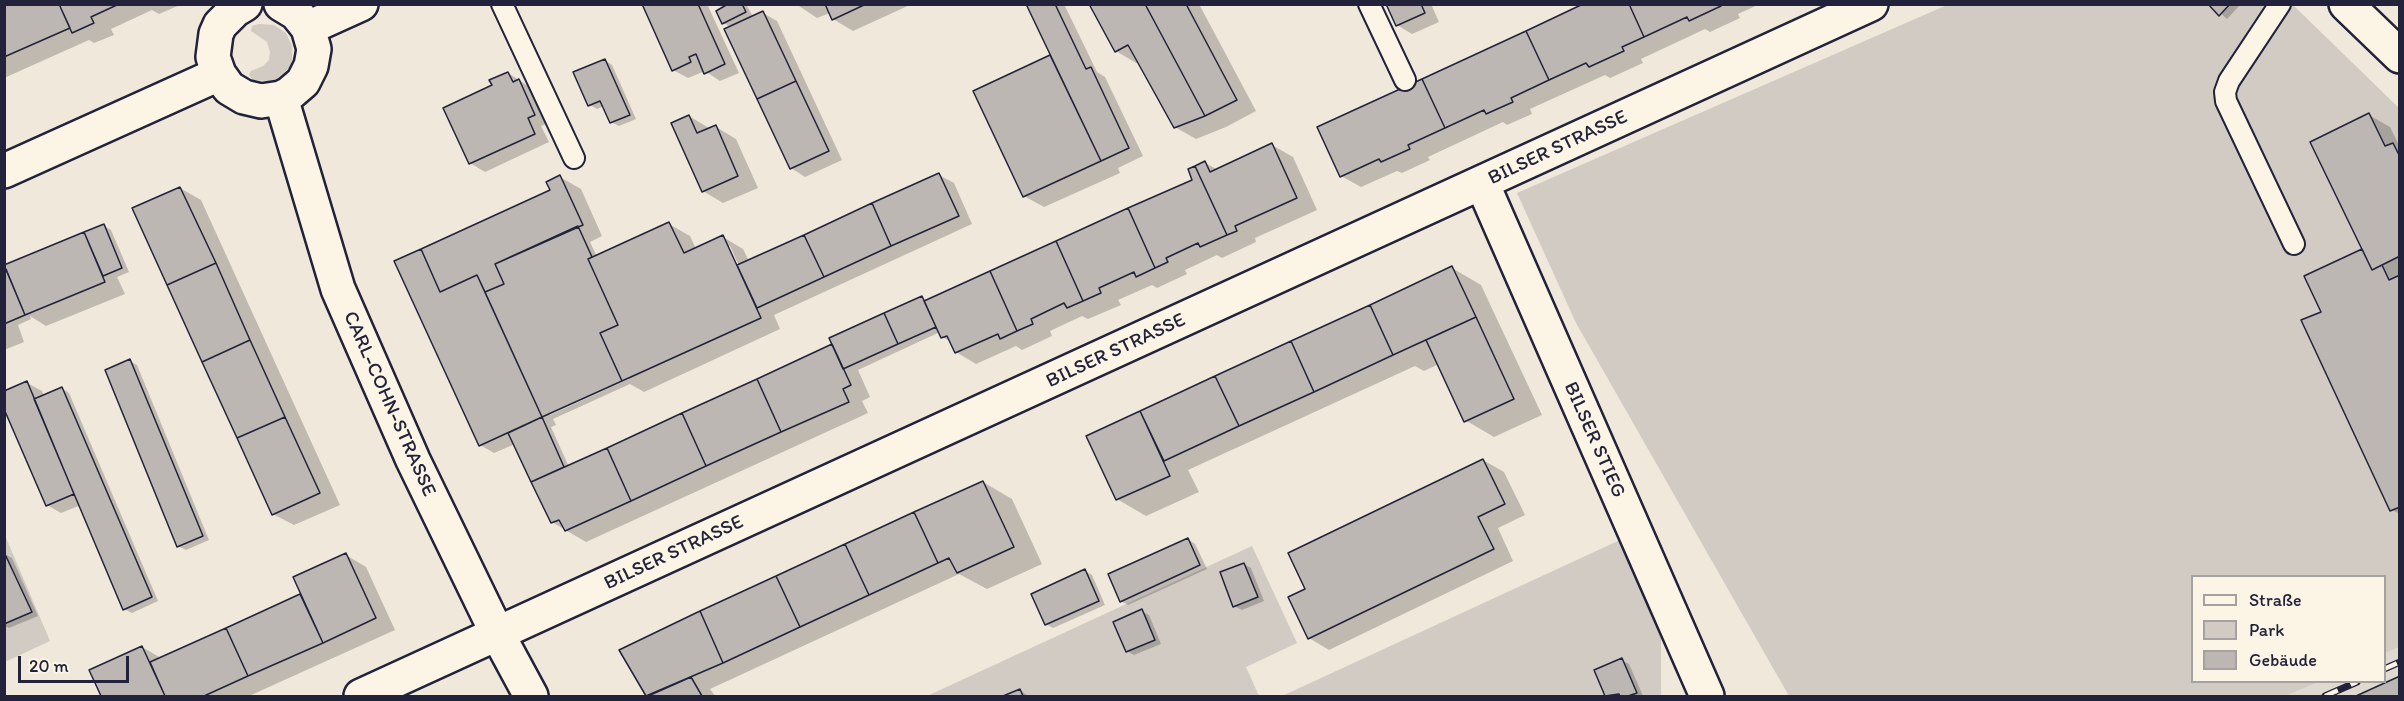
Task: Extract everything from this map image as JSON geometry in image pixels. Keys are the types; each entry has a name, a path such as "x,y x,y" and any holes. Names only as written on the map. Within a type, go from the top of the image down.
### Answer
{"street":[{"path":"245,4 227,16 216,34 213,57 219,74 229,88 244,97 261,101 281,98 303,82 311,66 314,49 308,28 296,13 281,4"},
{"path":"308,28 361,4"},
{"name":"BILSER STRASSE","path":"361,696 1871,4"},
{"path":"2346,4 2400,56"},
{"path":"4,171 219,74"},
{"name":"CARL-COHN-STRASSE","path":"281,98 338,289 413,460 497,633 531,696"},
{"name":"BILSER STIEG","path":"1482,183 1707,696"}],"lane":[{"path":"502,4 574,158"},
{"path":"1369,4 1405,80"},
{"path":"2280,4 2224,92 2226,101 2294,244"}],"shaded area":[{"path":"2399,647 2399,696 2285,696 2317,683 2386,683 2386,653"}],"green space":[{"path":"1947,5 2293,5 2399,108 2399,647 2386,653 2386,575 2191,575 2191,683 2317,683 2285,696 1789,696 1576,323 1517,193"},
{"path":"274,25 286,33 292,46 292,61 289,68 277,79 269,81 253,80 249,75 251,71 263,66 269,60 270,52 267,42 251,31 252,26"},
{"path":"4,533 50,641 5,662 4,662"},
{"path":"1620,540 1661,634 1661,696 1282,696"},
{"path":"1252,546 1297,643 1246,667 1259,696 927,696"}],"building":[{"path":"4,4 59,4 70,28 4,57"},
{"path":"59,4 119,4 91,17 94,23 72,33"},
{"path":"642,4 698,4 725,64 704,74 696,54 689,57 691,62 672,71"},
{"path":"728,4 742,4 746,12 722,24 716,11"},
{"path":"825,4 864,4 864,5 832,20"},
{"path":"1026,4 1055,4 1086,69 1091,67 1129,148 1101,161"},
{"path":"1089,4 1145,4 1205,116 1174,128 1128,45 1115,52"},
{"path":"1145,4 1186,4 1237,100 1205,116"},
{"path":"1386,4 1421,4 1425,13 1396,26"},
{"path":"1583,4 1629,4 1644,37 1622,47 1624,51 1589,67 1586,63 1549,80 1526,31"},
{"path":"1629,4 1720,4 1721,6 1689,21 1687,17 1644,37"},
{"path":"2208,4 2230,4 2219,16"},
{"path":"763,11 796,81 757,99 724,29"},
{"path":"1526,31 1549,80 1511,98 1513,102 1486,114 1484,110 1445,128 1422,79"},
{"path":"1050,55 1101,161 1023,197 973,91"},
{"path":"605,59 630,115 610,123 600,101 588,106 573,72"},
{"path":"508,72 513,82 519,79 535,115 528,118 535,134 469,164 443,108 492,85 489,80"},
{"path":"1422,79 1445,128 1408,145 1410,149 1381,162 1379,159 1340,177 1317,127"},
{"path":"796,81 829,151 790,169 757,99"},
{"path":"2369,113 2385,146 2393,143 2400,157 2400,256 2372,270 2310,142"},
{"path":"689,115 697,133 716,125 738,176 702,192 671,123"},
{"path":"1272,143 1297,198 1235,226 1237,231 1227,235 1195,166 1205,161 1210,172"},
{"path":"1195,166 1227,235 1200,247 1198,243 1166,258 1168,262 1155,268 1128,208 1192,180 1188,169"},
{"path":"939,173 959,216 891,246 872,203"},
{"path":"560,175 583,225 495,264 504,284 485,292 477,275 440,292 421,249 550,190 546,182"},
{"path":"180,187 216,263 167,285 132,208"},
{"path":"872,203 891,246 824,277 804,235"},
{"path":"1128,208 1155,268 1136,277 1134,272 1099,288 1101,293 1083,301 1056,241"},
{"path":"669,222 684,253 723,235 761,318 622,381 600,333 618,325 588,259"},
{"path":"104,224 122,268 103,276 84,232"},
{"path":"578,226 592,257 588,259 618,325 600,333 622,381 542,417 485,292 504,284 495,264"},
{"path":"84,232 105,282 25,315 4,265"},
{"path":"804,235 824,277 757,308 737,265"},
{"path":"1056,241 1083,301 1067,308 1064,303 1031,319 1033,324 1017,331 990,271"},
{"path":"421,249 440,292 477,275 542,417 479,446 394,261"},
{"path":"2362,249 2372,270 2382,265 2389,280 2400,275 2400,507 2390,511 2301,320 2321,312 2304,276"},
{"path":"216,263 250,340 202,362 167,285"},
{"path":"1452,266 1476,317 1393,355 1370,305"},
{"path":"6,269 25,315 4,324 4,270"},
{"path":"990,271 1017,331 1000,339 998,334 955,353 947,336 941,338 924,301"},
{"path":"922,296 936,327 898,344 884,313"},
{"path":"1370,305 1393,355 1314,392 1291,341"},
{"path":"884,313 898,344 843,369 829,338"},
{"path":"1476,317 1514,399 1464,422 1426,340"},
{"path":"250,340 285,417 237,438 202,362"},
{"path":"1291,341 1314,392 1239,426 1215,376"},
{"path":"832,344 851,385 843,389 849,402 781,432 757,379"},
{"path":"130,359 203,536 177,547 105,370"},
{"path":"1215,376 1239,426 1164,461 1140,411"},
{"path":"757,379 781,432 706,466 682,413"},
{"path":"27,381 74,494 46,506 4,409 4,391"},
{"path":"62,387 152,597 123,610 34,399"},
{"path":"1140,411 1170,476 1116,500 1086,436"},
{"path":"682,413 706,466 631,501 607,448"},
{"path":"285,417 320,493 272,515 237,438"},
{"path":"542,417 564,467 531,482 508,433"},
{"path":"607,448 631,501 565,531 559,520 551,523 531,482"},
{"path":"1483,459 1505,504 1478,517 1494,549 1308,639 1288,597 1305,589 1288,553"},
{"path":"983,481 1014,547 957,573 949,558 938,563 914,512"},
{"path":"914,512 938,563 869,595 845,544"},
{"path":"1188,538 1200,565 1120,602 1108,574"},
{"path":"845,544 869,595 800,627 776,576"},
{"path":"4,552 32,612 4,624"},
{"path":"346,553 376,618 323,643 293,577"},
{"path":"1244,563 1258,597 1233,607 1220,572"},
{"path":"1085,569 1099,601 1045,625 1031,594"},
{"path":"776,576 800,627 723,663 700,611"},
{"path":"300,594 323,643 248,676 226,628"},
{"path":"1142,609 1155,640 1126,652 1113,622"},
{"path":"700,611 723,663 646,696 619,650"},
{"path":"226,628 248,676 204,696 165,696 150,662"},
{"path":"142,646 165,696 101,696 89,670"},
{"path":"1622,658 1637,693 1628,696 1619,694 1605,696 1594,670"},
{"path":"2400,676 2400,696 2356,696 2386,683"},
{"path":"691,677 702,696 648,696"},
{"path":"1020,689 1023,696 1003,696"}],"railway":[{"path":"2386,668 2400,662"},
{"path":"2325,696 2355,683"}]}
